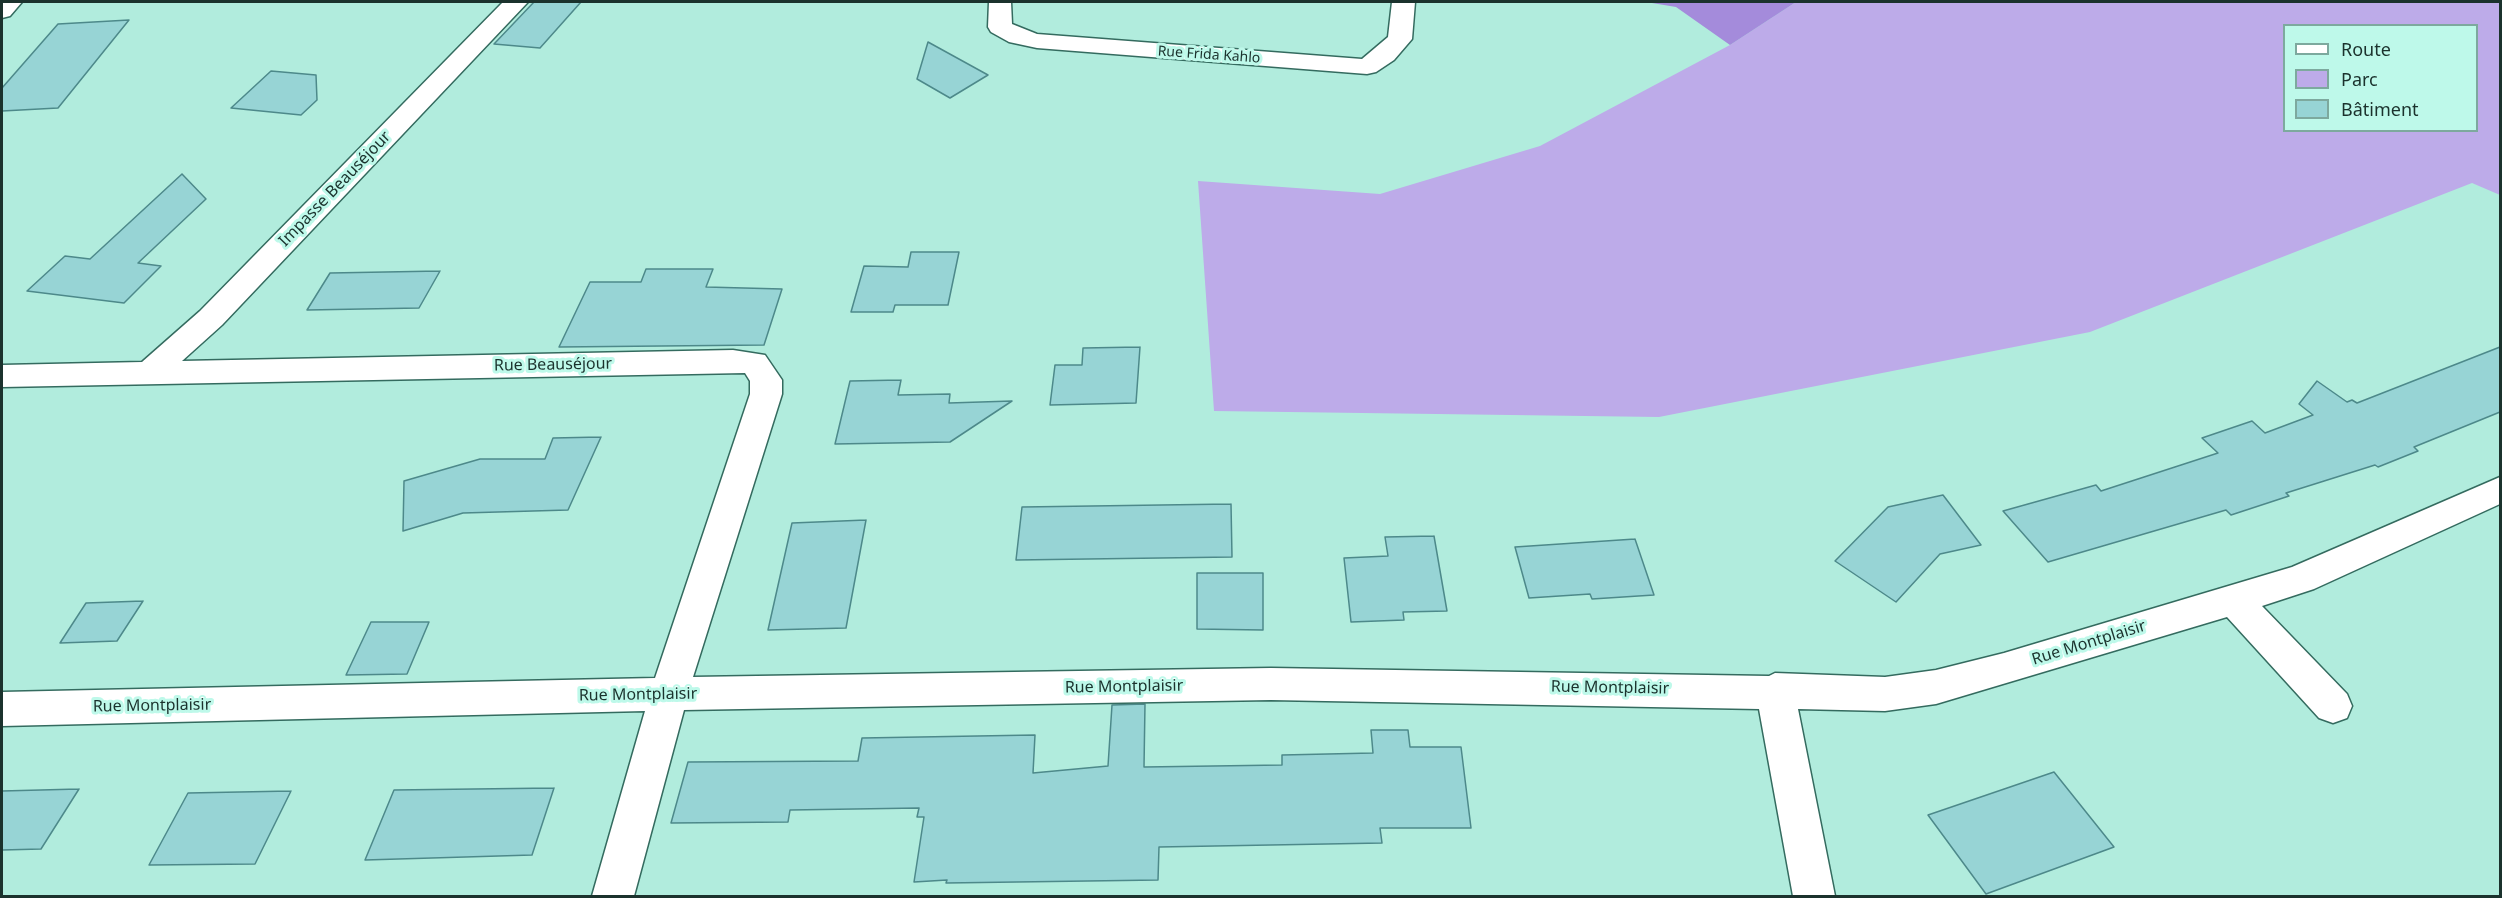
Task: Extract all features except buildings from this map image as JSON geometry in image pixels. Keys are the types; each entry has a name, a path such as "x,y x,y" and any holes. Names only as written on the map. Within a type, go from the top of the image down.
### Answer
{"street":[{"path":"2,11 10,2"},
{"name":"Impasse Beauséjour","path":"149,373 210,318 516,2"},
{"name":"Rue Frida Kahlo","path":"1000,2 1000,27 1018,37 1037,41 1367,67 1385,55 1400,39 1403,2"},
{"name":"Rue Beauséjour","path":"2,376 721,361 754,363 766,380 766,394 669,694"},
{"name":"Rue Montplaisir","path":"2,709 669,694 1271,684 1775,690 1885,694 1936,687 2004,669 2301,579 2500,490"},
{"path":"2234,600 2333,706"},
{"path":"1775,690 1814,897"},
{"path":"612,897 669,694"}],"green space":[{"path":"1796,2 2500,2 2500,195 2472,183 2090,332 1659,417 1214,411 1198,181 1380,194 1540,146 1730,45"}],"shaded area":[{"path":"1646,2 1796,2 1730,45 1676,7"}]}
